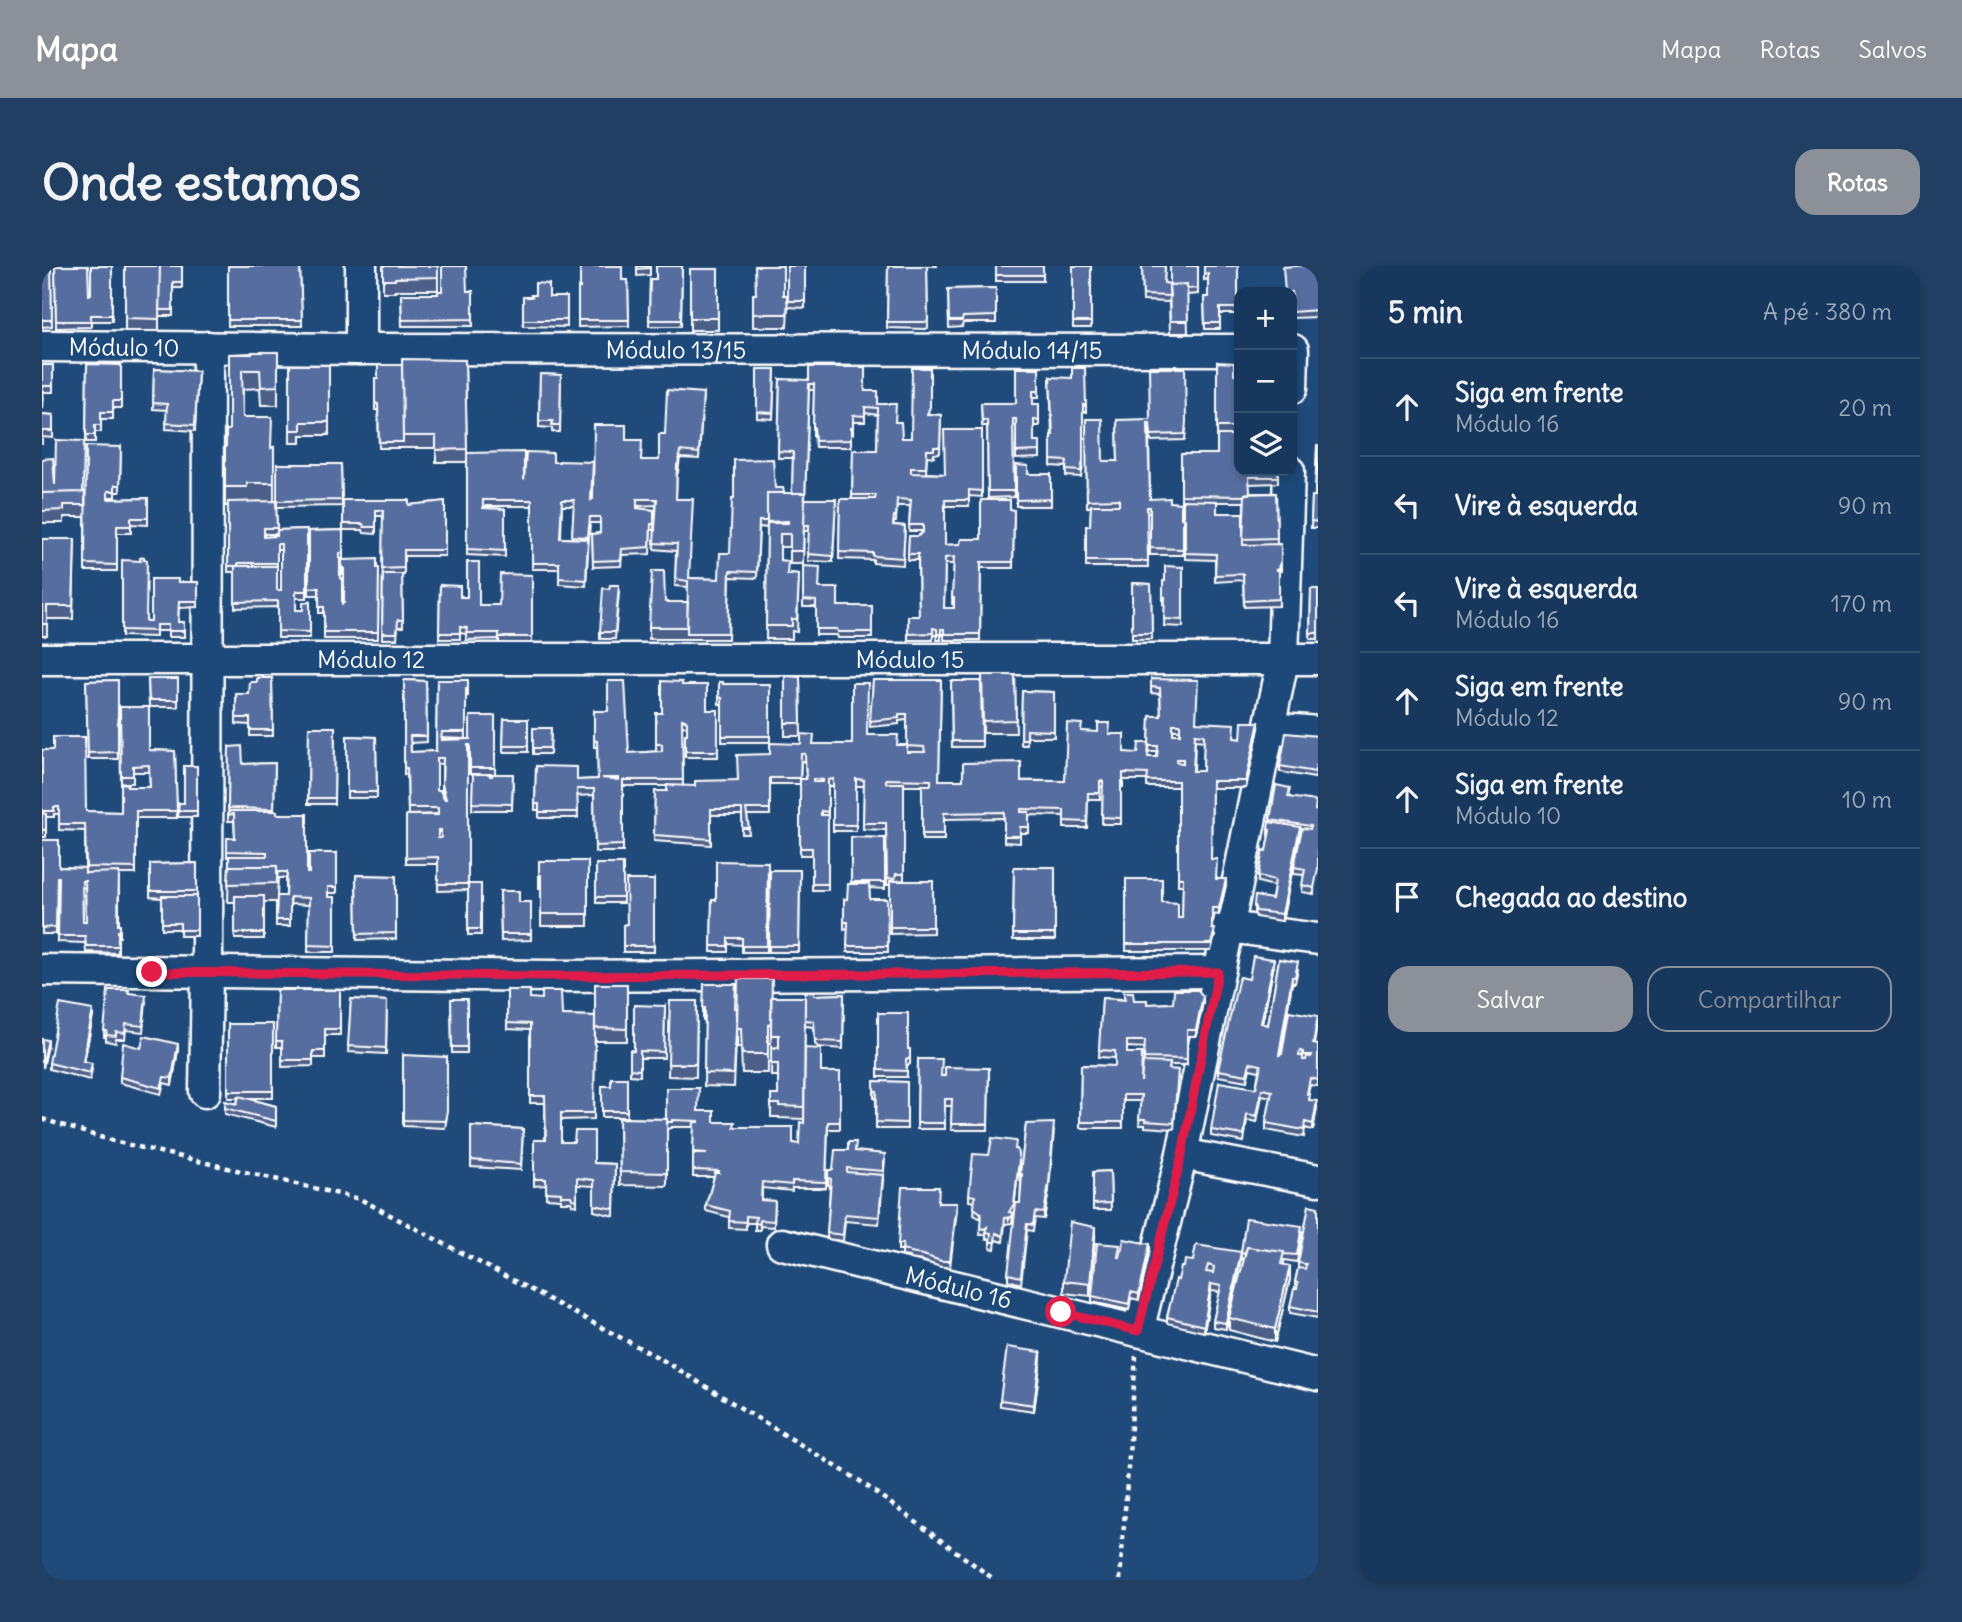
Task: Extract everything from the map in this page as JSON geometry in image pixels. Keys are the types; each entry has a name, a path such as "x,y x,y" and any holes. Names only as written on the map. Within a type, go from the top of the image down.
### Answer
{"street":[{"path":"361,349 362,266"},
{"name":"Módulo 10","path":"42,346 361,349"},
{"path":"205,1092 208,347"},
{"name":"Módulo 13/15","path":"361,349 827,350"},
{"name":"Módulo 14/15","path":"827,350 1234,350"},
{"path":"1138,1331 1182,1154 1283,660 1289,476"},
{"path":"42,659 207,658"},
{"name":"Módulo 12","path":"207,658 536,659"},
{"name":"Módulo 15","path":"536,659 1318,659"},
{"path":"1269,728 1318,733"},
{"path":"1228,927 1318,939"},
{"path":"42,970 551,976 1218,972"},
{"path":"1182,1154 1318,1180"},
{"name":"Módulo 16","path":"782,1244 1318,1375"}],"path":[{"path":"42,1119 113,1141 360,1199 661,1359 860,1481 995,1580"},
{"path":"1120,1580 1138,1331"}],"building":[{"path":"42,266 51,266 52,320 42,320"},
{"path":"55,266 88,266 89,295 91,266 112,266 112,315 91,315 91,321 56,321"},
{"path":"125,266 160,266 159,319 125,318"},
{"path":"160,266 182,266 182,282 173,282 173,310 159,310"},
{"path":"228,266 300,266 302,320 228,320"},
{"path":"383,266 438,266 438,277 383,280"},
{"path":"442,266 466,266 467,291 473,291 473,319 402,320 401,294 438,294 438,291 442,291"},
{"path":"580,266 622,266 622,280 628,280 629,320 578,320"},
{"path":"637,266 650,266 650,268 637,269"},
{"path":"656,266 682,266 681,320 649,320 650,279 656,279"},
{"path":"755,266 783,266 783,295 788,295 787,314 753,314 753,294 756,294"},
{"path":"787,266 805,266 805,301 787,301"},
{"path":"888,266 927,266 928,321 887,322"},
{"path":"996,266 1043,266 1043,275 996,275"},
{"path":"1073,266 1091,266 1091,322 1073,322"},
{"path":"1142,266 1165,266 1164,283 1170,284 1170,266 1198,266 1198,288 1187,289 1187,284 1169,285 1170,296 1143,295"},
{"path":"1204,266 1238,266 1234,308 1220,308 1220,323 1205,323 1204,297 1208,297 1208,273 1204,274"},
{"path":"1316,266 1318,310 1297,312 1297,287 1285,287 1283,267"},
{"path":"690,269 718,269 718,318 690,318"},
{"path":"535,283 549,284 549,297 567,297 567,320 523,320 523,297 535,295"},
{"path":"1187,284 1188,321 1170,321 1169,285"},
{"path":"996,288 996,316 963,317 962,321 949,321 948,289"},
{"path":"278,352 278,386 261,387 260,370 242,370 243,417 272,417 274,483 247,483 247,487 225,487 226,430 229,430 229,354"},
{"path":"402,359 465,360 467,449 436,450 436,436 403,436"},
{"path":"1217,362 1234,363 1234,427 1217,427"},
{"path":"87,364 121,365 121,401 113,401 113,412 101,412 101,425 95,425 95,435 86,435"},
{"path":"42,365 53,365 53,386 43,386 42,403"},
{"path":"290,365 329,365 329,422 301,422 301,430 290,430"},
{"path":"378,365 402,365 403,442 379,442 378,404 375,403"},
{"path":"809,367 865,367 865,391 878,391 878,404 896,404 895,422 901,422 902,438 911,438 912,368 930,368 930,407 927,414 941,415 940,447 927,450 926,468 911,468 911,473 945,474 944,430 982,430 982,491 969,490 969,500 945,500 945,545 960,544 961,539 981,539 981,500 1010,500 1010,509 1014,510 1013,562 981,562 980,634 944,634 944,629 941,629 941,634 937,634 937,629 933,628 933,633 908,634 908,616 919,616 918,554 908,554 909,536 918,536 923,532 923,525 909,525 911,500 897,499 894,516 893,525 905,526 903,558 873,556 873,553 839,552 840,499 875,499 876,495 852,495 853,450 877,450 878,408 865,407 865,416 853,415 851,440 815,441 814,384 809,384 805,499 805,493 792,493 793,452 778,451 780,379 809,380","holes":["954,557 954,608 944,608 945,558"]},
{"path":"1016,368 1039,368 1039,391 1033,391 1033,404 1039,404 1039,420 1034,419 1034,441 1040,441 1040,451 1016,452 1016,419 1013,419 1014,491 988,491 987,420 982,420 981,403 1016,403"},
{"path":"1072,368 1085,368 1086,406 1083,405 1081,471 1066,470 1067,461 1051,460 1053,435 1050,377 1072,378"},
{"path":"1149,368 1185,368 1186,422 1185,434 1151,435 1148,423 1150,499 1170,498 1170,502 1181,503 1181,518 1183,500 1217,501 1217,513 1243,513 1243,545 1281,544 1281,565 1275,570 1279,570 1279,599 1244,601 1243,574 1215,575 1216,554 1185,553 1185,519 1183,549 1150,548 1150,507 1147,507 1148,561 1086,561 1086,526 1090,526 1091,505 1119,505 1119,499 1087,500 1086,419 1102,419 1103,461 1118,461 1117,420 1150,419"},
{"path":"154,369 198,371 195,425 166,423 167,404 153,403"},
{"path":"757,369 775,369 773,413 757,412"},
{"path":"540,374 561,375 560,425 552,425 553,421 539,421"},
{"path":"667,390 703,393 699,453 680,451 677,465 676,499 693,499 689,578 719,579 720,553 730,553 734,460 773,459 775,488 783,488 784,493 767,493 767,521 759,521 757,572 730,571 728,633 687,633 688,581 675,579 677,544 654,543 657,499 637,499 637,508 654,510 650,547 622,549 621,560 593,561 592,534 600,533 600,517 590,517 588,537 572,536 574,500 562,500 560,538 588,539 586,580 559,578 559,563 532,563 532,500 483,500 483,508 505,509 505,551 467,549 467,453 524,452 524,480 526,452 553,453 553,462 593,462 591,500 593,499 594,425 626,425 626,440 642,440 641,460 659,460 659,434 665,434"},
{"path":"42,414 53,415 53,431 42,431"},
{"path":"1217,435 1234,435 1234,476 1278,477 1249,477 1250,493 1244,496 1181,495 1181,454 1217,454"},
{"path":"56,440 84,441 83,492 42,493 42,459 53,458 55,485"},
{"path":"86,446 121,447 120,485 115,485 115,491 108,491 108,499 148,498 148,518 131,518 131,526 117,526 117,565 85,564"},
{"path":"1317,446 1318,493 1315,493"},
{"path":"277,464 341,464 342,500 277,501"},
{"path":"1016,465 1028,466 1028,474 1051,474 1051,499 1016,500"},
{"path":"85,492 85,505 64,505 64,510 42,511 42,493"},
{"path":"767,493 805,493 803,551 790,551 790,534 780,534 780,560 788,561 787,575 799,574 797,619 792,619 792,626 766,626 767,523 788,523 767,522"},
{"path":"1276,493 1277,538 1243,539 1245,494"},
{"path":"1312,496 1318,496 1318,522 1311,521"},
{"path":"805,499 836,499 833,556 808,554 809,525 804,525"},
{"path":"343,500 409,500 409,505 445,501 445,550 404,550 404,568 382,569 383,510 376,510 376,527 343,524"},
{"path":"276,501 277,528 264,528 264,537 277,536 277,530 307,529 307,591 296,591 296,610 303,610 303,603 310,602 310,632 278,631 278,601 235,602 235,566 228,566 228,502","holes":["277,544 281,544 281,590 277,590 277,566 238,566 238,563 277,563"]},
{"path":"343,530 343,553 340,553 342,604 344,568 342,560 377,559 378,632 324,632 324,607 319,607 319,588 309,588 309,531"},
{"path":"42,539 75,539 73,606 47,606 47,624 42,624"},
{"path":"144,557 144,560 147,560 146,621 151,621 151,579 198,582 198,601 179,601 178,622 184,622 184,631 168,631 168,625 156,625 156,631 122,630 122,560 141,561 140,558"},
{"path":"467,562 479,562 479,605 499,605 500,574 532,575 532,637 466,633 467,628 460,627 460,633 439,633 440,585 460,586 460,597 467,597"},
{"path":"803,566 820,567 819,588 838,588 838,606 872,606 872,632 816,629 816,601 803,600"},
{"path":"1165,566 1183,567 1183,620 1164,619"},
{"path":"652,571 664,571 665,602 688,602 687,627 649,627"},
{"path":"383,574 402,574 403,620 398,620 397,633 382,633"},
{"path":"1132,583 1151,584 1152,633 1132,633"},
{"path":"610,585 619,585 615,632 600,632 603,588 609,589"},
{"path":"1311,589 1318,589 1318,633 1310,633"},
{"path":"982,675 1015,675 1016,720 983,721"},
{"path":"785,676 800,677 801,723 785,723"},
{"path":"257,678 272,678 273,730 250,730 250,718 236,718 236,694 249,694 250,682 257,682"},
{"path":"148,679 178,679 178,700 149,700"},
{"path":"1151,679 1198,680 1196,722 1235,724 1234,738 1241,739 1242,722 1259,722 1246,781 1212,781 1211,859 1217,859 1216,879 1226,879 1219,908 1212,908 1212,929 1215,929 1211,944 1126,944 1126,879 1162,879 1162,902 1178,903 1178,918 1182,918 1183,878 1178,878 1178,781 1147,781 1148,774 1123,773 1121,818 1102,817 1103,781 1100,781 1100,793 1088,793 1087,822 1064,821 1064,810 1021,809 1021,812 1029,812 1029,827 1020,827 1020,836 1004,836 1004,812 944,813 944,834 922,834 922,785 931,785 931,780 886,779 886,783 904,783 904,874 896,874 895,879 887,878 886,823 863,823 864,780 856,779 856,825 833,825 833,779 828,780 828,812 821,811 821,815 828,815 828,884 812,884 812,848 800,848 800,779 806,779 805,754 801,754 800,778 770,778 770,809 746,809 749,828 742,828 742,809 711,809 711,839 654,835 655,791 667,791 667,785 695,786 695,781 738,780 737,755 770,754 770,743 801,744 801,734 814,735 813,744 852,744 852,683 868,683 867,735 898,735 897,745 907,745 907,714 899,714 899,718 870,721 873,680 941,680 939,780 963,780 963,763 1021,762 1021,781 1065,781 1067,723 1082,724 1081,731 1098,732 1098,723 1110,723 1109,734 1124,734 1124,752 1138,753 1139,743 1149,743 1148,757 1157,757 1158,746 1149,746 1150,716 1161,716 1160,688 1151,687","holes":["1173,724 1180,724 1180,734 1173,734","1195,734 1204,735 1203,771 1193,771","907,746 924,747 925,752 907,752"]},
{"path":"118,680 118,752 88,753 86,681"},
{"path":"404,680 426,681 427,736 410,736 411,752 436,751 437,680 468,680 466,732 442,732 441,740 470,739 470,716 495,716 495,768 470,768 468,745 468,884 438,884 438,857 406,858 406,815 438,815 438,808 408,808 407,768 404,768","holes":["437,758 443,758 442,784 446,799 440,790 437,790"]},
{"path":"608,681 625,681 629,753 662,751 662,744 656,744 656,713 662,713 662,681 682,682 682,685 707,685 707,710 718,710 718,751 685,751 687,721 682,719 683,780 623,780 623,845 595,846 594,789 577,789 578,812 539,812 539,804 535,804 536,766 577,767 577,780 598,779 594,711 608,711"},
{"path":"951,681 981,681 982,741 952,741"},
{"path":"719,682 770,684 770,736 722,736 722,698 719,697"},
{"path":"1022,691 1054,692 1054,731 1027,730 1027,739 1021,739"},
{"path":"120,707 149,707 149,750 175,751 177,811 136,811 136,868 86,867 85,824 59,824 59,807 54,807 54,811 42,811 42,750 53,750 53,737 85,737 86,811 121,812 121,783 127,784 127,787 150,787 149,765 133,766 133,776 121,776"},
{"path":"504,719 528,719 528,746 503,746"},
{"path":"309,727 335,727 334,798 308,798"},
{"path":"533,728 551,728 550,748 533,748"},
{"path":"1286,733 1318,736 1318,766 1315,772 1280,766"},
{"path":"347,736 376,737 377,792 347,792"},
{"path":"242,746 243,764 275,763 274,809 228,808 229,747"},
{"path":"184,766 197,766 197,811 178,811 179,803 184,803"},
{"path":"473,774 513,774 512,804 472,803"},
{"path":"1276,785 1290,788 1288,797 1316,801 1318,869 1314,888 1302,885 1305,869 1294,867 1302,828 1310,829 1311,826 1270,820"},
{"path":"229,811 307,814 307,873 309,853 337,853 337,887 328,887 328,897 335,897 335,946 308,945 309,898 290,897 290,920 276,920 277,896 286,896 287,872 278,872 277,878 277,866 229,866 229,856 267,856 267,852 227,851 227,838 235,838 234,814 228,815"},
{"path":"42,813 46,814 46,830 42,830"},
{"path":"1269,822 1300,827 1282,914 1256,911 1254,905 1255,896 1272,899 1275,880 1258,876 1263,850 1266,851"},
{"path":"851,837 885,838 885,882 851,882"},
{"path":"42,840 59,840 59,867 85,868 85,873 119,872 118,946 86,946 85,936 58,936 59,877 56,927 42,928","holes":["82,881 85,881 86,921 83,921"]},
{"path":"539,861 588,861 588,914 541,914"},
{"path":"716,861 768,862 767,946 742,946 742,938 728,938 728,946 711,946 712,900 716,900"},
{"path":"197,863 197,891 150,891 150,864"},
{"path":"596,864 623,864 623,897 596,897"},
{"path":"229,866 277,866 277,883 228,884"},
{"path":"1014,867 1055,867 1055,934 1013,934"},
{"path":"770,870 800,870 799,946 769,946"},
{"path":"356,875 396,876 396,933 357,934"},
{"path":"626,880 654,880 654,946 623,946 623,925 627,924"},
{"path":"890,881 933,881 933,927 890,927"},
{"path":"468,884 481,884 481,929 468,929"},
{"path":"848,884 869,884 870,899 887,899 888,946 847,946 848,922 844,922 844,899 847,899"},
{"path":"500,891 519,891 519,902 531,902 531,934 501,934"},
{"path":"162,896 197,896 197,930 180,930 180,923 162,923"},
{"path":"235,896 264,896 264,933 235,933"},
{"path":"1253,956 1274,959 1261,1023 1268,1025 1279,959 1298,962 1295,977 1292,977 1279,1055 1282,1054 1289,1011 1318,1016 1313,1044 1318,1045 1318,1080 1310,1078 1307,1094 1310,1094 1309,1100 1317,1101 1313,1124 1305,1122 1304,1130 1266,1123 1272,1091 1262,1089 1257,1116 1247,1114 1244,1135 1211,1130 1219,1082 1256,1088 1261,1065 1250,1063 1247,1075 1218,1070 1238,981 1240,977 1249,979","holes":["1300,1051 1303,1055 1312,1055 1303,1060 1303,1056 1299,1056"]},
{"path":"738,979 772,979 768,1054 742,1054 741,1028 737,1028"},
{"path":"595,984 627,984 627,1029 595,1028"},
{"path":"704,984 736,984 734,1074 704,1073"},
{"path":"108,990 129,990 128,993 146,995 143,1026 126,1024 125,1033 106,1035 107,1031 104,1031"},
{"path":"277,990 340,990 340,1029 325,1029 325,1051 313,1051 313,1060 282,1060 282,1041 276,1041"},
{"path":"507,990 530,990 530,998 542,999 542,991 561,991 562,1015 595,1016 594,1113 561,1113 561,1142 574,1142 575,1131 594,1131 594,1163 615,1164 614,1209 594,1205 594,1180 577,1178 577,1200 571,1196 561,1196 561,1193 546,1192 546,1179 534,1179 534,1140 546,1140 545,1096 530,1096 530,1024 507,1023"},
{"path":"1174,990 1198,990 1203,996 1196,1030 1187,1030 1187,1059 1144,1058 1145,1041 1127,1041 1127,1053 1142,1053 1141,1082 1143,1062 1170,1063 1169,1069 1178,1070 1174,1123 1139,1119 1141,1095 1123,1095 1123,1122 1080,1122 1081,1065 1115,1066 1115,1051 1099,1050 1102,998 1125,1000 1124,992 1133,992 1134,1000 1147,1000 1147,1004 1173,1003"},
{"path":"805,992 814,992 814,995 844,994 843,1042 818,1041 815,1038 814,1021 805,1020"},
{"path":"771,997 805,997 804,1107 771,1104 771,1095 778,1095 778,1064 771,1064 771,1048 779,1048 779,1035 771,1035"},
{"path":"351,999 387,1001 386,1048 348,1046"},
{"path":"451,999 467,999 467,1047 452,1047"},
{"path":"670,1001 697,1001 696,1064 668,1064"},
{"path":"60,1004 93,1010 83,1061 92,1063 90,1073 49,1063"},
{"path":"634,1005 665,1006 664,1052 640,1051 640,1070 630,1069 630,1050 634,1051"},
{"path":"878,1013 908,1013 910,1058 906,1060 907,1071 878,1070"},
{"path":"228,1024 273,1024 273,1091 228,1091"},
{"path":"144,1036 178,1044 172,1078 164,1077 161,1088 120,1077 123,1043 141,1048"},
{"path":"42,1039 48,1040 43,1062 42,1062"},
{"path":"805,1048 821,1049 821,1072 840,1072 840,1122 828,1122 826,1182 792,1181 792,1185 762,1182 761,1200 775,1201 774,1221 760,1220 760,1224 755,1223 756,1217 746,1216 746,1222 729,1221 730,1211 706,1205 715,1173 719,1171 693,1170 693,1154 706,1154 693,1152 694,1122 699,1121 667,1122 666,1088 699,1088 698,1111 714,1111 714,1122 735,1122 734,1127 793,1127 793,1143 799,1144 800,1122 804,1123"},
{"path":"403,1055 447,1057 445,1121 403,1120"},
{"path":"918,1059 942,1059 941,1076 945,1076 945,1067 989,1068 988,1124 951,1124 952,1099 945,1099 945,1123 917,1123"},
{"path":"611,1078 627,1078 627,1111 602,1111 602,1086 611,1086"},
{"path":"874,1081 907,1082 907,1123 876,1122 877,1091 874,1091"},
{"path":"239,1096 276,1106 276,1121 225,1108 225,1101 237,1104"},
{"path":"619,1118 667,1119 667,1173 620,1172"},
{"path":"1054,1123 1044,1213 1035,1212 1033,1225 1027,1224 1021,1277 1008,1274 1016,1203 1020,1203 1020,1174 1026,1124"},
{"path":"471,1126 523,1129 521,1164 471,1160"},
{"path":"992,1138 1016,1141 1015,1149 1019,1160 1014,1204 1009,1212 1013,1213 1012,1217 1005,1218 1003,1236 996,1233 995,1242 990,1242 991,1233 986,1232 987,1227 980,1228 981,1213 974,1208 975,1196 969,1195 973,1154 989,1155"},
{"path":"848,1142 856,1142 855,1151 885,1154 883,1171 847,1168 847,1172 883,1175 879,1217 845,1214 843,1235 827,1233 831,1179 828,1178 828,1170 833,1170 835,1150 848,1150"},
{"path":"1110,1171 1111,1203 1093,1204 1093,1172"},
{"path":"902,1187 939,1187 938,1203 957,1203 950,1261 910,1253 902,1249 903,1244 898,1244"},
{"path":"1309,1205 1318,1207 1318,1312 1290,1306 1294,1289 1297,1289 1298,1283 1295,1282 1298,1268 1305,1269 1306,1264 1298,1263"},
{"path":"1246,1218 1302,1226 1297,1255 1247,1247 1245,1253 1241,1252"},
{"path":"1070,1222 1095,1227 1090,1284 1064,1281"},
{"path":"1124,1239 1150,1244 1139,1294 1131,1292 1129,1304 1092,1296 1097,1243 1120,1245 1120,1257"},
{"path":"1196,1245 1241,1252 1226,1323 1213,1321 1221,1286 1211,1284 1204,1326 1167,1317 1181,1267 1184,1267 1185,1260 1193,1261","holes":["1208,1265 1214,1267 1213,1273 1206,1272"]},
{"path":"1247,1247 1284,1252 1281,1264 1290,1266 1275,1329 1229,1318"},
{"path":"1007,1347 1041,1352 1034,1405 1000,1400"}],"route":[{"path":"152,972 551,976 1218,972 1182,1154 1138,1331 1061,1312"}]}
